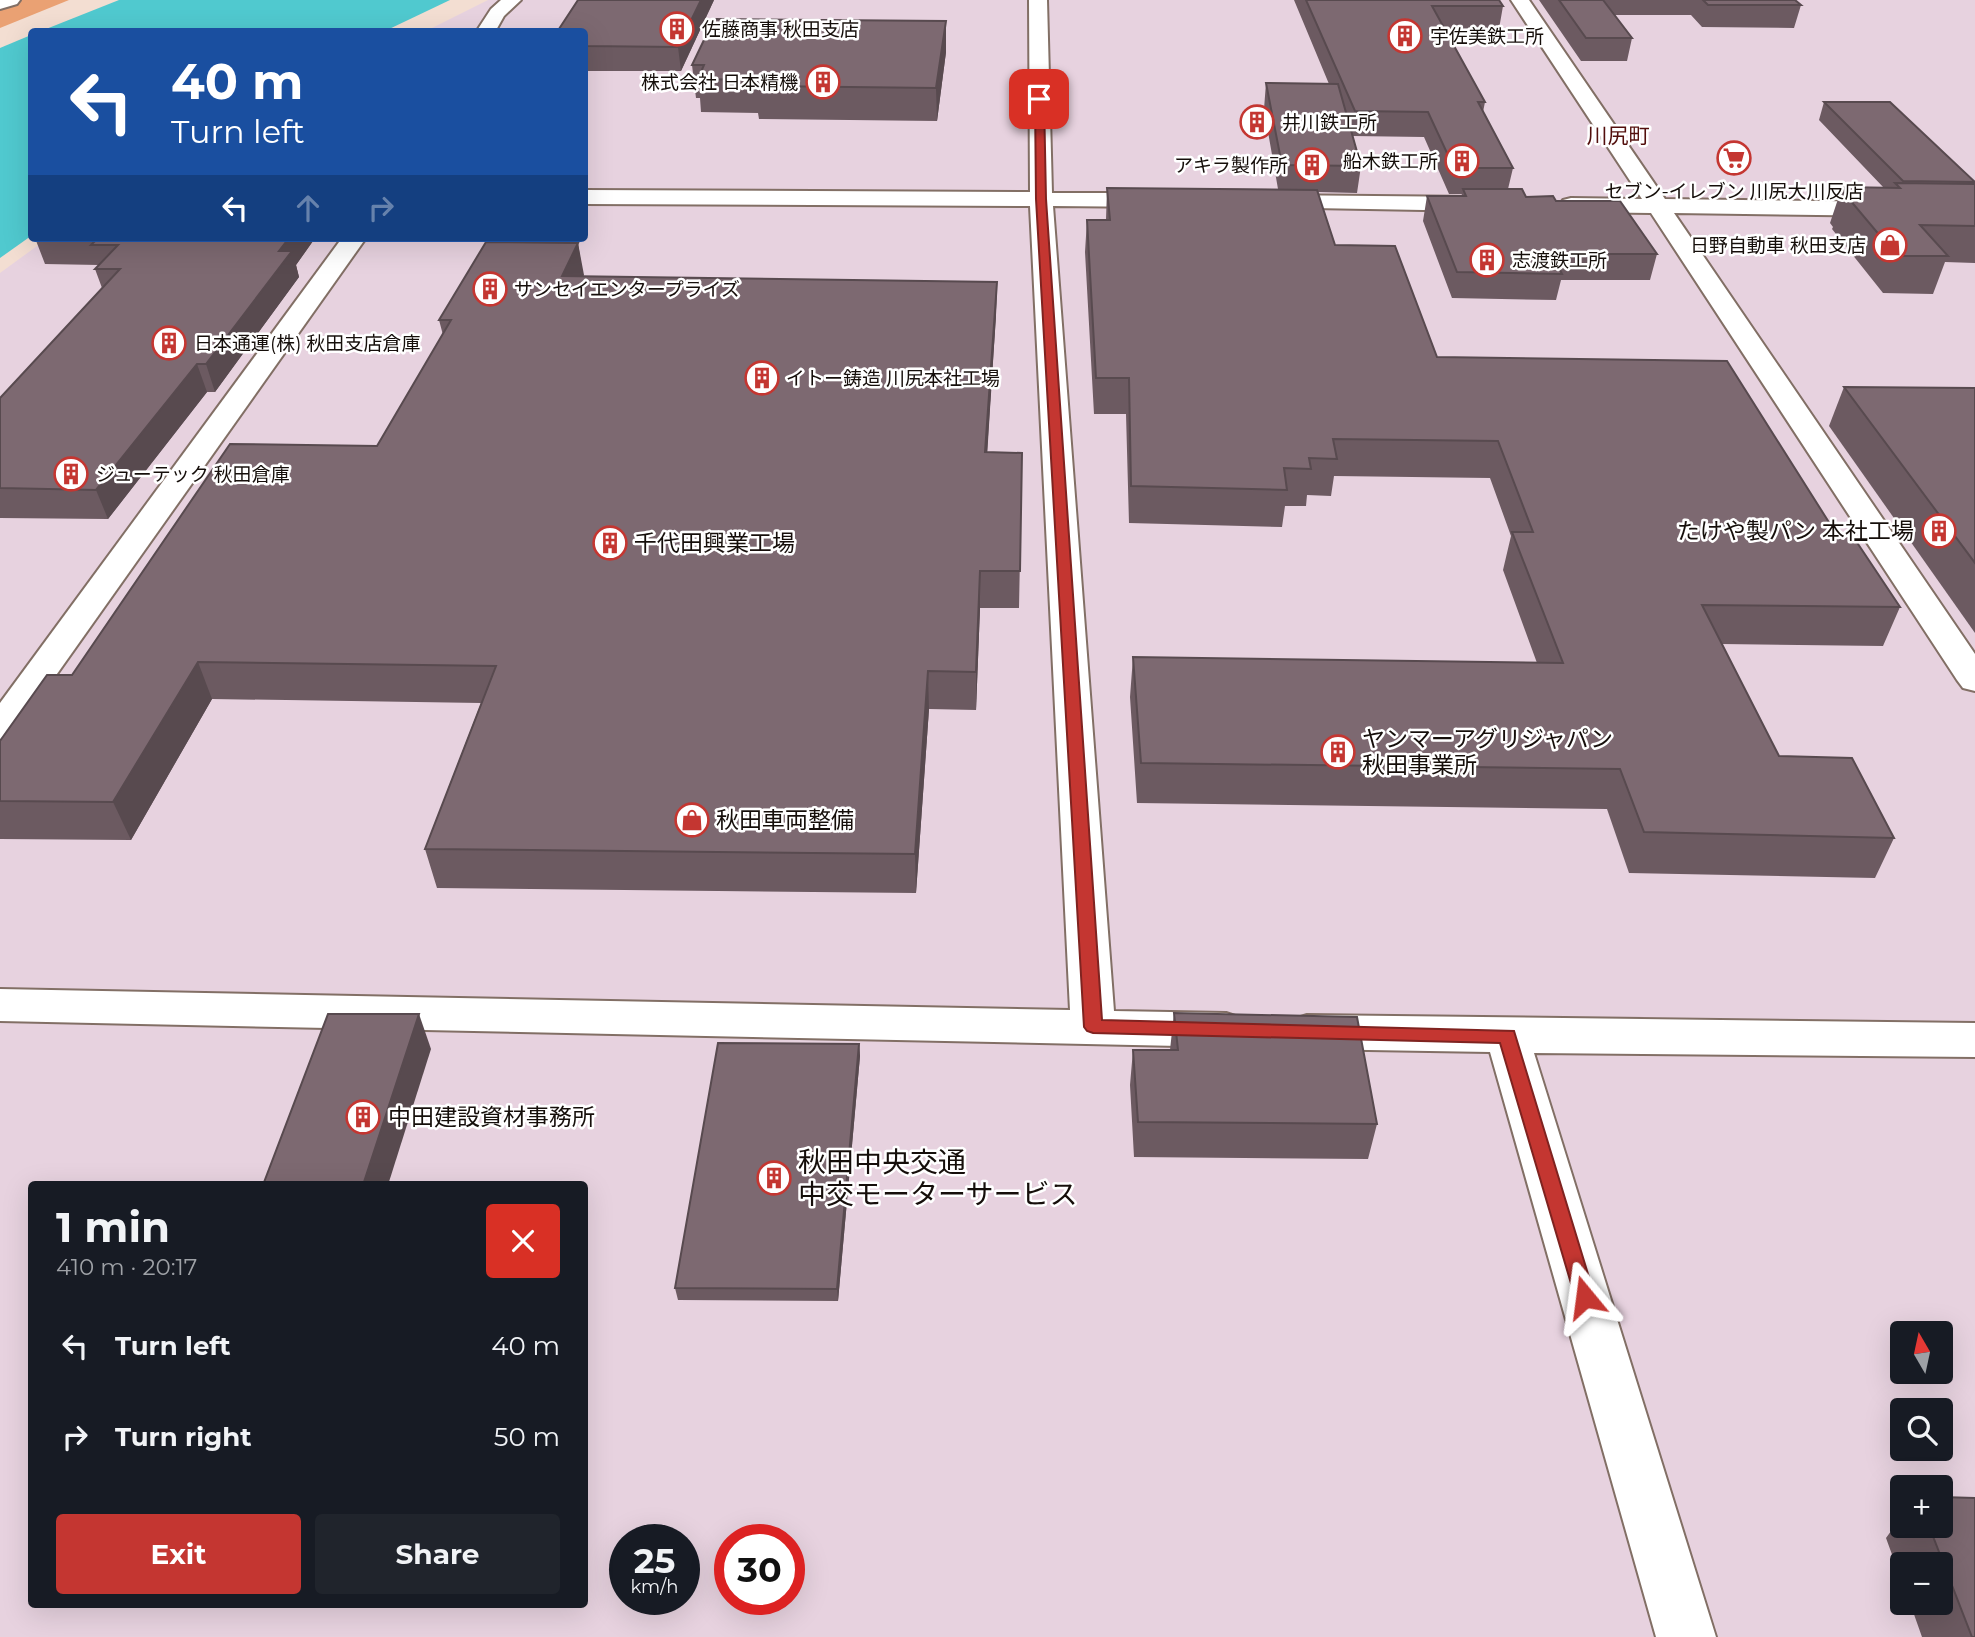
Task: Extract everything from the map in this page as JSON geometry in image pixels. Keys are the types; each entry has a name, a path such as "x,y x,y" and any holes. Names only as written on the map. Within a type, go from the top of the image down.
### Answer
{"main road":[{"path":"0,4 11,0"},
{"path":"488,28 497,13 512,0"},
{"path":"1038,0 1041,199 1093,1027"},
{"path":"1520,0 1975,680"},
{"path":"588,197 1178,201"},
{"path":"1247,201 1495,204"},
{"path":"1550,205 1975,210"},
{"path":"0,728 351,242"},
{"path":"0,1005 1507,1036 1975,1040"},
{"path":"1507,1036 1686,1637"}],"shaded area":[{"path":"0,0 69,0 0,28"},
{"path":"488,0 1975,0 1975,1637 0,1637 0,273 43,242 588,242 588,28 432,28"}],"water":[{"path":"119,0 450,0 391,28 49,28"},
{"path":"28,36 28,238 0,258 0,48"}],"building":[{"path":"578,0 701,0 678,47 588,46 588,28 560,28"},
{"path":"1306,0 1499,0 1503,6 1432,6 1485,102 1478,102 1513,168 1454,168 1428,112 1355,111"},
{"path":"1559,0 1603,0 1632,38 1586,38"},
{"path":"1703,0 1795,0 1801,5 1708,5"},
{"path":"714,19 946,21 936,88 756,86 758,80 698,79 704,65 692,65"},
{"path":"1266,83 1338,84 1361,166 1282,165"},
{"path":"1824,102 1890,102 1975,182 1903,181"},
{"path":"1895,183 1975,184 1975,226 1920,225 1948,256 1897,256 1844,193 1847,193 1842,187 1900,188"},
{"path":"1107,188 1317,190 1335,245 1395,246 1437,357 1727,361 1837,535 1852,535 1900,607 1702,605 1779,756 1852,758 1894,838 1644,832 1620,769 1141,763 1133,657 1563,663 1512,532 1533,532 1498,441 1333,439 1337,459 1309,458 1311,469 1284,468 1287,490 1131,486 1129,378 1096,378 1087,220 1110,220"},
{"path":"1463,189 1522,189 1526,197 1553,196 1556,201 1620,201 1657,254 1552,254 1562,274 1457,272 1427,196 1466,196"},
{"path":"94,242 286,242 279,251 292,251 206,364 197,364 96,490 0,488 0,398 120,269 95,269 118,245 91,245"},
{"path":"486,242 578,243 562,276 997,282 985,452 1022,453 1020,571 980,571 976,672 928,671 915,854 425,849 496,666 198,662 113,802 0,801 0,741 47,675 72,675 230,444 377,446 451,320 439,320"},
{"path":"1844,387 1975,388 1975,563"},
{"path":"1174,1013 1357,1017 1377,1124 1138,1122 1133,1050 1178,1050"},
{"path":"328,1014 419,1014 364,1181 265,1181"},
{"name":"秋田中央交通 中交モーターサービス","path":"718,1043 859,1044 837,1289 675,1288"},
{"path":"1953,1497 1975,1498 1975,1637 1972,1637 1953,1588 1953,1552 1939,1552 1934,1538 1953,1538"}],"place":[{"name":"佐藤商事 秋田支店","path":"677,29"},
{"name":"宇佐美鉄工所","path":"1405,36"},
{"name":"株式会社 日本精機","path":"823,82"},
{"name":"井川鉄工所","path":"1257,122"},
{"name":"セブン-イレブン 川尻大川反店","path":"1734,158"},
{"name":"船木鉄工所","path":"1462,161"},
{"name":"アキラ製作所","path":"1312,165"},
{"name":"日野自動車 秋田支店","path":"1890,245"},
{"name":"志渡鉄工所","path":"1487,260"},
{"name":"サンセイエンタープライズ","path":"490,289"},
{"name":"日本通運(株) 秋田支店倉庫","path":"169,343"},
{"name":"イトー鋳造 川尻本社工場","path":"762,378"},
{"name":"ジューテック 秋田倉庫","path":"71,474"},
{"name":"たけや製パン 本社工場","path":"1939,531"},
{"name":"千代田興業工場","path":"610,543"},
{"name":"ヤンマーアグリジャパン 秋田事業所","path":"1338,752"},
{"name":"秋田車両整備","path":"692,820"},
{"name":"中田建設資材事務所","path":"363,1117"},
{"name":"秋田中央交通 中交モーターサービス","path":"774,1178"}],"district":[{"name":"川尻町","path":"1618,136"}],"route":[{"path":"1039,99 1041,199 1058,436 1093,1027 1507,1036 1585,1297"}]}
